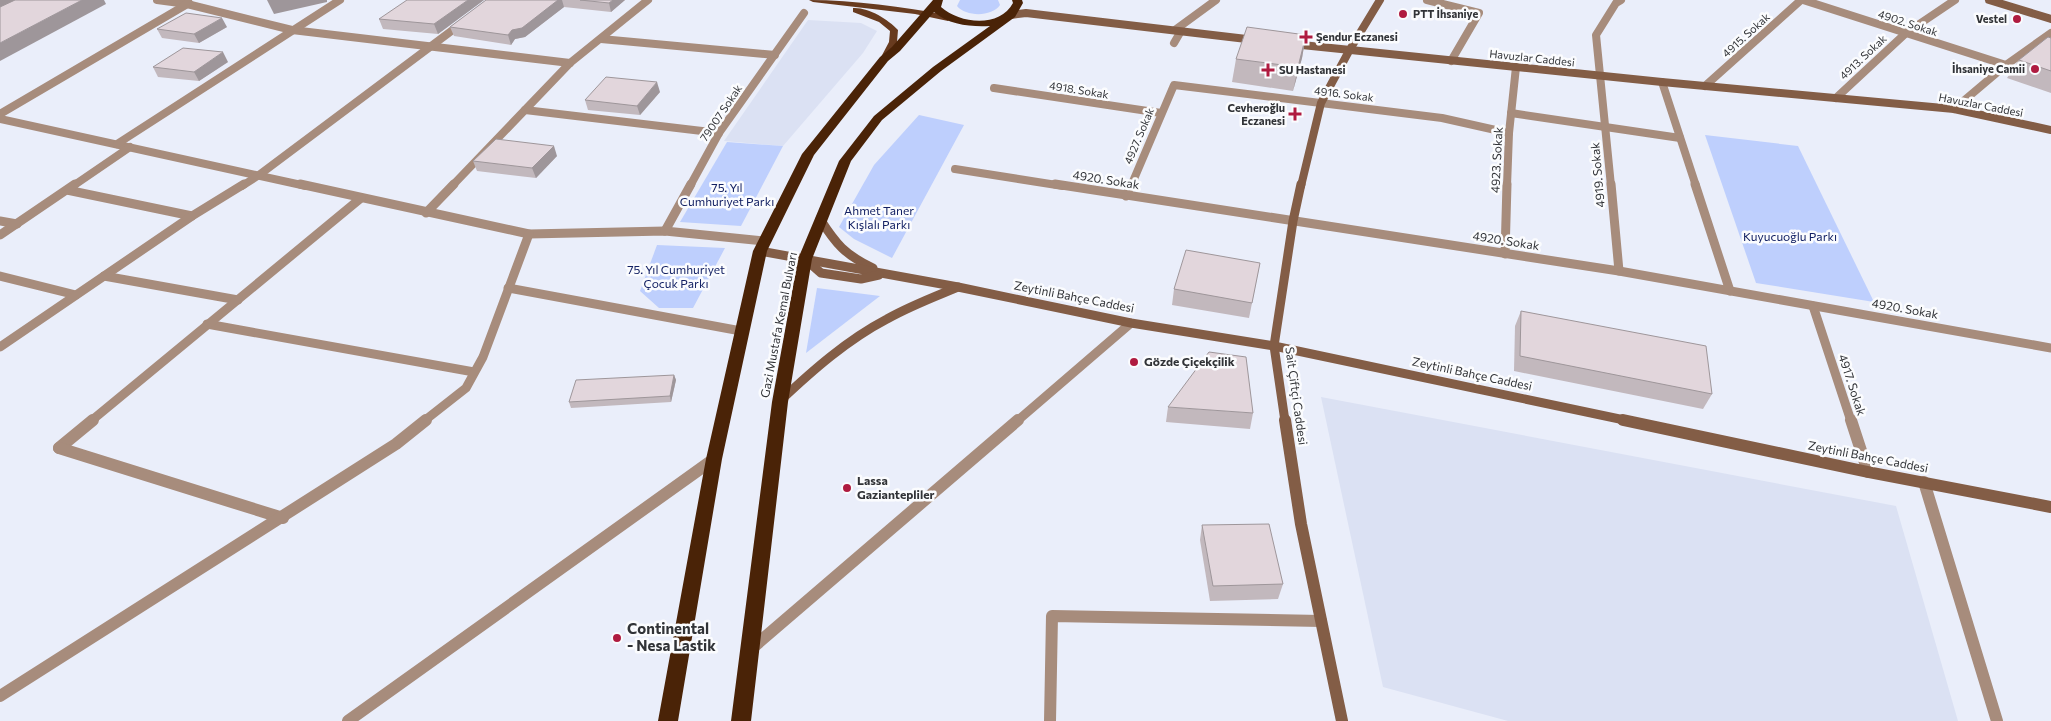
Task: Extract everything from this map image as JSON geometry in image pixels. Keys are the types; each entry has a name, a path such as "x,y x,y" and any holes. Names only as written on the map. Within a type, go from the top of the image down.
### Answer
{"highway":[{"name":"Gazi Mustafa Kemal Bulvarı","path":"741,721 780,402 805,259 820,219 845,161 878,118 1015,8 1030,0"},
{"path":"937,1 936,8 940,14 948,18 974,23 994,21 1015,8"},
{"path":"668,721 714,459 741,331 762,246 808,154 884,60 896,49 937,1"}],"main road":[{"path":"813,0 948,18"},
{"path":"830,2 882,20 894,30 893,42 884,60"}],"street":[{"path":"157,0 191,2 292,30 432,45 570,63"},
{"path":"117,144 340,0"},
{"path":"426,213 570,63 648,0"},
{"path":"1174,43 1178,31 1216,0"},
{"name":"Sait Çiftçi Caddesi","path":"1342,721 1301,524 1274,346 1293,221 1309,146 1321,103 1349,51 1380,0"},
{"path":"1427,0 1478,13 1451,61"},
{"path":"1608,0 1619,2"},
{"name":"4902. Sokak","path":"1802,0 2006,65"},
{"name":"4915. Sokak","path":"1705,86 1802,0"},
{"name":"4913. Sokak","path":"1836,98 1906,33 1956,0"},
{"path":"1989,0 2051,19"},
{"path":"0,114 191,2"},
{"name":"4919. Sokak","path":"1619,2 1596,35 1619,271"},
{"path":"1015,8 1026,13 1262,41"},
{"name":"79007 Sokak","path":"665,231 719,133 804,13"},
{"path":"0,347 192,216 259,175 470,17"},
{"path":"1954,109 2006,65 2051,33"},
{"path":"601,39 775,55"},
{"name":"Havuzlar Caddesi","path":"1282,43 1662,82 1954,109 2051,130"},
{"name":"4923. Sokak","path":"1505,254 1509,133 1516,67"},
{"path":"1662,82 1730,291"},
{"name":"4916. Sokak","path":"1174,85 1442,118 1509,133"},
{"name":"4927. Sokak","path":"1126,196 1174,85"},
{"name":"4918. Sokak","path":"994,88 1161,113"},
{"path":"524,110 719,133"},
{"path":"1511,113 1680,138"},
{"path":"0,119 529,234 665,231 762,246 805,259 821,273 861,279 885,274"},
{"path":"0,235 130,147"},
{"name":"4920. Sokak","path":"955,169 1619,271 2051,348"},
{"path":"67,190 192,216"},
{"path":"284,518 59,448 361,198"},
{"path":"820,219 838,245 858,260 885,274"},
{"path":"0,221 17,224"},
{"path":"0,696 284,518 396,444 466,388 483,357 529,234"},
{"name":"Zeytinli Bahçe Caddesi","path":"885,274 958,287 1131,323 1274,346 1868,472 2051,507"},
{"path":"0,276 76,295"},
{"path":"104,276 238,300"},
{"path":"780,402 804,378 854,340 903,310 958,287"},
{"path":"508,288 741,331"},
{"name":"4917. Sokak","path":"1813,306 1868,472"},
{"path":"749,650 1131,323"},
{"path":"207,324 474,372"},
{"path":"348,721 714,459"},
{"path":"1924,482 1997,721"},
{"path":"1050,721 1052,616 1321,621"}],"shaded area":[{"path":"808,20 861,23 877,31 863,53 783,146 724,141"},
{"path":"1321,397 1896,506 1958,721 1508,721 1383,687"}],"green space":[{"path":"960,0 998,0 1000,5 991,12 972,14 961,10 957,6"},
{"name":"Ahmet Taner Kışlalı Parkı","path":"919,115 964,125 892,258 854,239 839,227 874,165"},
{"name":"Kuyucuoğlu Parkı","path":"1705,135 1798,146 1874,302 1756,283"},
{"name":"75. Yıl Cumhuriyet Parkı","path":"727,142 783,146 741,226 680,222"},
{"name":"75. Yıl Cumhuriyet Çocuk Parkı","path":"657,245 725,248 693,308 659,308 640,291"},
{"path":"817,288 880,296 806,353"}],"building":[{"path":"15,0 82,0 0,43 0,7"},
{"path":"407,0 468,0 434,24 379,19"},
{"path":"486,0 558,0 522,28 512,30 508,35 450,27"},
{"path":"580,0 613,0 609,3"},
{"path":"186,13 222,18 194,34 157,29"},
{"path":"1247,27 1306,35 1298,67 1236,59"},
{"path":"2048,37 2051,38 2051,71 2019,60"},
{"path":"183,48 223,52 194,72 153,67"},
{"path":"606,77 657,82 637,106 585,100"},
{"path":"496,139 554,146 532,168 473,161"},
{"path":"1186,250 1260,263 1252,303 1174,289"},
{"path":"1521,311 1706,346 1712,394 1520,356"},
{"path":"1209,352 1246,357 1253,413 1168,407"},
{"path":"674,375 670,396 569,402 576,380"},
{"path":"1269,524 1283,584 1213,586 1202,525"}],"place":[{"name":"PTT İhsaniye","path":"1403,14"},
{"name":"Vestel","path":"2017,19"},
{"name":"Şendur Eczanesi","path":"1306,37"},
{"name":"İhsaniye Camii","path":"2035,69"},
{"name":"SU Hastanesi","path":"1268,70"},
{"name":"Cevheroğlu Eczanesi","path":"1295,114"},
{"name":"Gözde Çiçekçilik","path":"1134,362"},
{"name":"Lassa Gaziantepliler","path":"847,488"},
{"name":"Continental - Nesa Lastik","path":"617,638"}]}
